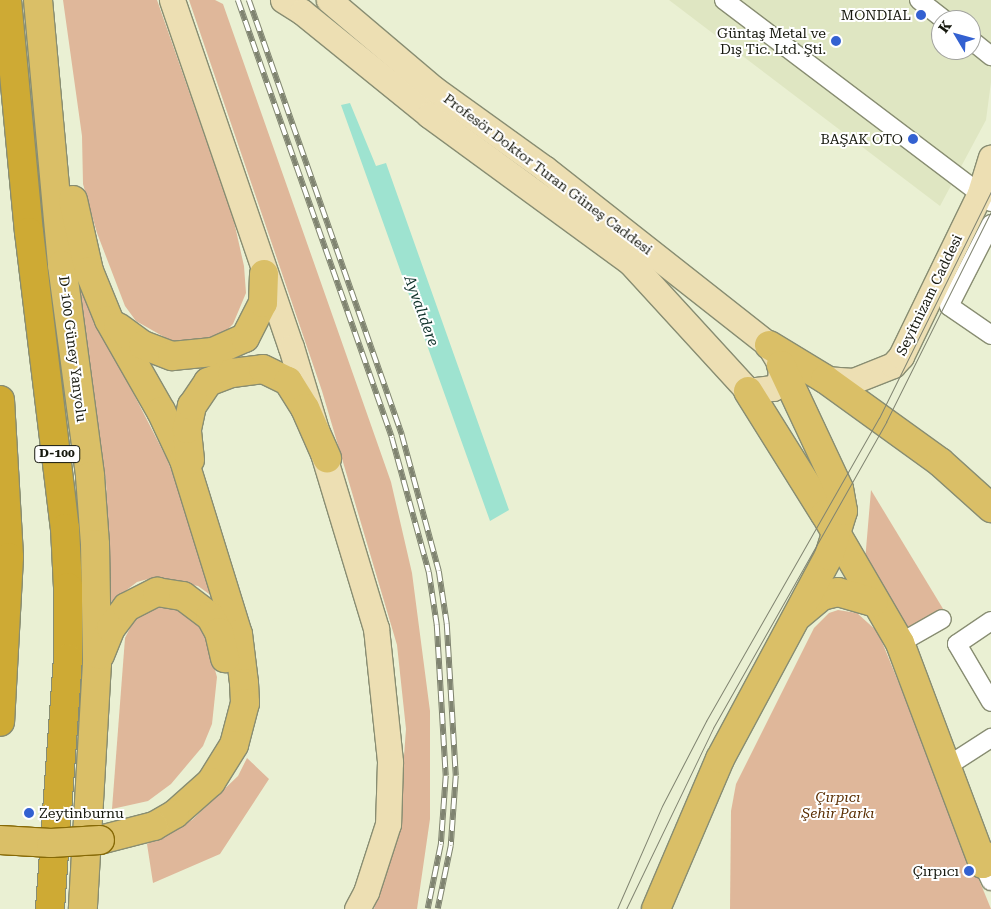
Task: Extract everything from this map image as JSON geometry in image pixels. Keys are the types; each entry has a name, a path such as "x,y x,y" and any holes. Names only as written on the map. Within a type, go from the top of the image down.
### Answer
{"highway":[{"name":"D-100","path":"7,0 29,232 64,519 68,587 68,658 50,909"},
{"path":"0,400 9,558 0,722"}],"main road":[{"name":"D-100 Güney Yanyolu","path":"38,0 62,265 90,476 96,584 97,663 83,909"},
{"path":"172,0 242,198 264,274 327,458 376,628 386,697 390,762 388,824 366,892 357,909"},
{"path":"282,0 302,12 429,115 630,262 748,391 900,644 946,767 988,867"},
{"name":"Profesör Doktor Turan Güneş Caddesi","path":"329,0 434,89 544,168 775,355"},
{"path":"0,840 51,843 100,833 154,826 194,799 223,764 240,724 244,683 238,634 192,486 161,410 109,320 88,271 77,228 64,148 49,116"},
{"name":"Seyitnizam Caddesi","path":"825,379 853,381 893,365 901,356 985,198 991,158"},
{"path":"109,320 143,345 165,354 214,352 245,338 263,303 264,274"},
{"path":"748,391 773,388 780,381 775,355"},
{"path":"775,355 825,379 940,462 991,508"},
{"path":"656,909 720,759 829,556 843,511 839,489 775,355"},
{"path":"192,486 187,429 192,406 208,382 232,373 263,369 288,381 305,408 327,458"},
{"path":"0,825 100,833 144,814 168,801 188,782 207,759 218,738 228,677 219,632 210,616 190,600 168,592 141,597 127,607 111,628 97,663"},
{"path":"796,618 822,596 838,592 874,602"}],"street":[{"path":"724,0 985,198"},
{"path":"918,0 931,10"},
{"path":"981,48 991,56"},
{"path":"991,224 949,306 991,335"},
{"path":"900,644 942,619"},
{"path":"991,621 957,644 991,702"},
{"path":"946,767 991,738"}],"shaded area":[{"path":"669,0 991,0 991,82 986,120 940,206"}],"green space":[{"path":"63,0 157,0 233,217 244,266 246,293 233,324 223,334 196,343 173,342 136,321 125,306 97,233 83,184 82,136"},
{"path":"189,0 215,0 223,4 391,482 412,573 430,711 430,819 417,909 374,909 400,810 406,729 397,645 322,391"},
{"path":"80,289 167,459 199,542 216,599 198,586 152,578 137,582 111,602 106,482"},
{"path":"871,490 945,612 903,634 864,573"},
{"path":"167,605 188,611 205,635 217,677 212,724 203,746 171,784 148,801 112,809 125,638 136,616"},
{"name":"Çırpıcı Şehir Parkı","path":"838,610 857,613 878,632 991,909 730,909 731,811 736,784 814,628 829,613"},
{"path":"247,758 269,779 220,854 153,883 147,844 192,820 238,776"}],"water":[{"name":"Ayvalıdere","path":"350,103 376,166 386,163 509,510 490,521 341,105"}],"tram line":[{"path":"617,909 662,806 706,721 879,418 991,191"},
{"path":"626,909 713,728 886,422 991,211"}],"railway":[{"path":"238,0 392,438 429,572 437,625 446,776 441,845 428,909"},
{"path":"249,0 402,435 439,571 447,624 456,776 451,846 438,909"}],"place":[{"name":"MONDIAL","path":"921,15"},
{"name":"Güntaş Metal ve Dış Tic. Ltd. Şti.","path":"836,41"},
{"name":"BAŞAK OTO","path":"913,139"},
{"name":"Zeytinburnu","path":"29,813"},
{"name":"Çırpıcı","path":"969,871"}]}
